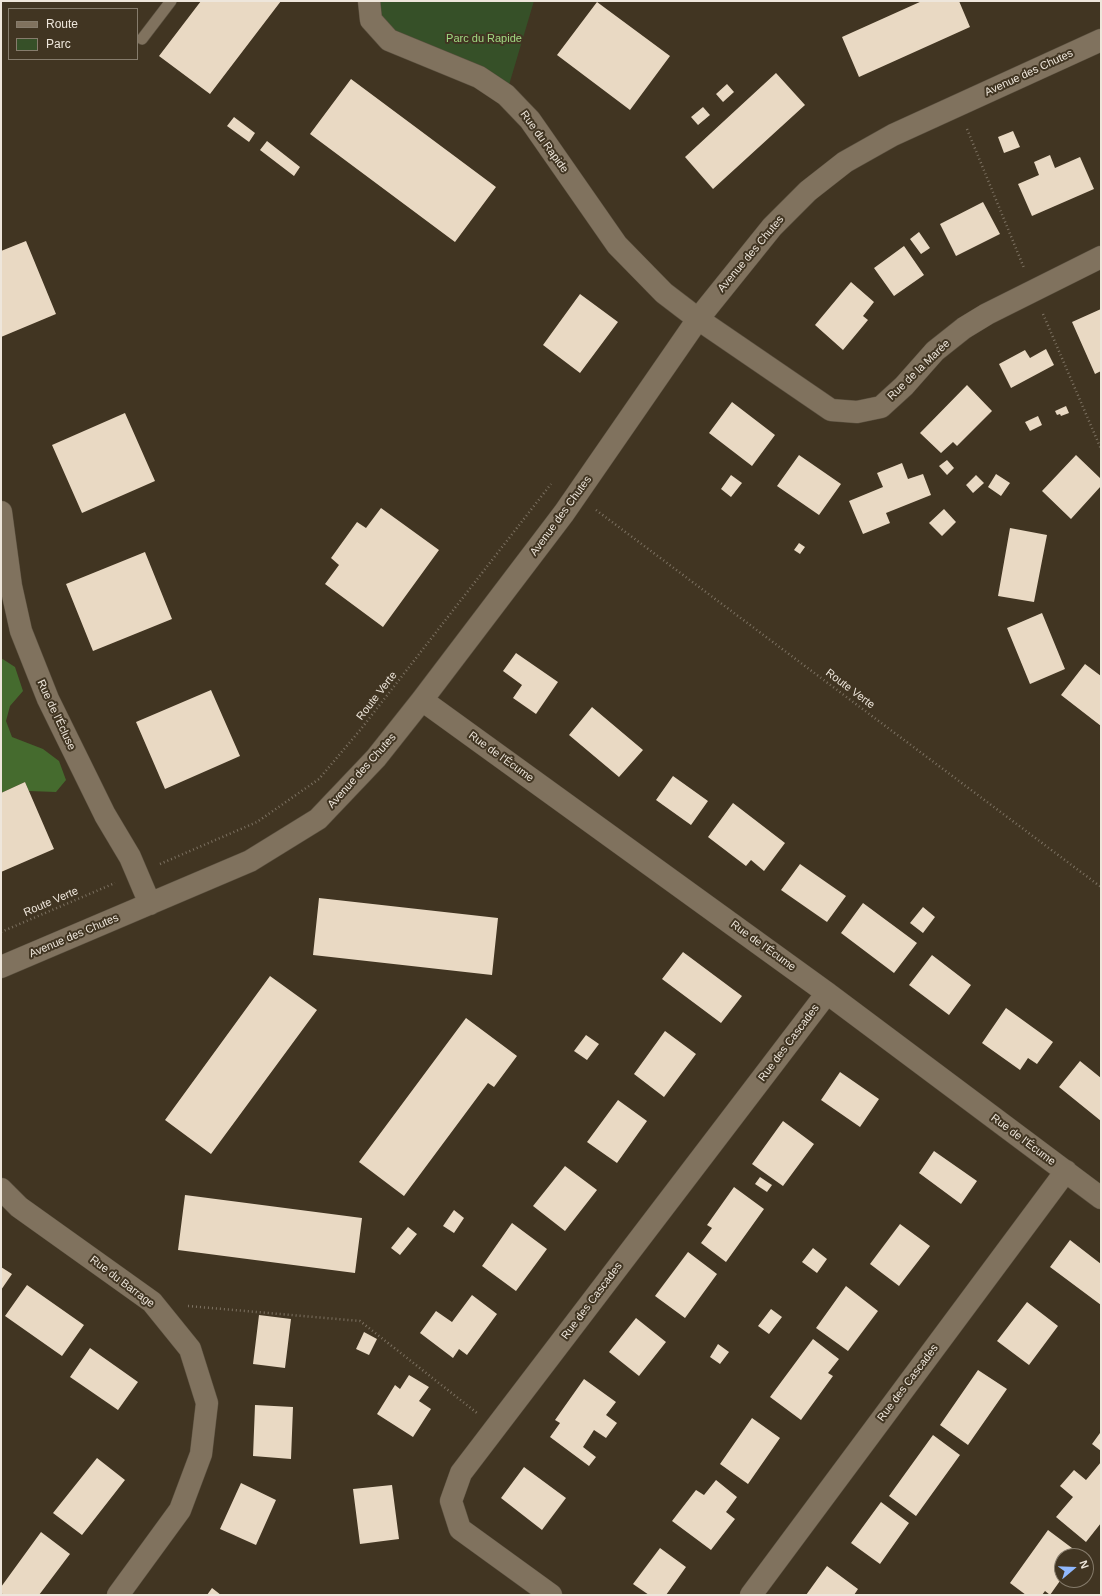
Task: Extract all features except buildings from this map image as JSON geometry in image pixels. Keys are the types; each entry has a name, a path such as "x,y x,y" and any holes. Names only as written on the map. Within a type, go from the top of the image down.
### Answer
{"street":[{"name":"Rue du Rapide","path":"369,1 371,20 389,40 479,77 506,95 530,120 617,245 664,293 698,319"},
{"name":"Avenue des Chutes","path":"1,967 250,861 318,819 376,758 422,700 564,513 698,319 772,227 808,191 845,162 893,135 1101,40"},
{"name":"Rue de la Marée","path":"698,319 830,410 857,412 881,407 904,386 935,351 970,324 1101,257"},
{"name":"Rue de l'Écluse","path":"1,512 11,586 21,631 48,699 105,815 130,857 150,904"},
{"name":"Rue de l'Écume","path":"422,700 827,993 1101,1198"},
{"name":"Rue des Cascades","path":"551,1595 460,1529 451,1501 461,1473 827,993"},
{"name":"Rue des Cascades","path":"751,1595 1066,1171"},
{"name":"Rue du Barrage","path":"1,1188 19,1207 152,1302 190,1349 207,1403 201,1454 180,1510 118,1595"}],"lane":[{"path":"142,40 171,1"}],"path":[{"name":"Route Verte","path":"163,863 257,822 319,779 366,723 555,480"},
{"name":"Route Verte","path":"595,509 1101,887"},
{"name":"Route Verte","path":"1,932 108,886"},
{"path":"152,1302 360,1321 496,1428"}],"green space":[{"name":"Parc du Rapide","path":"369,1 534,1 506,95 389,40"},
{"path":"1,658 15,667 23,691 10,706 6,721 12,737 43,749 59,761 66,780 56,792 29,791 25,782 1,793"}]}
